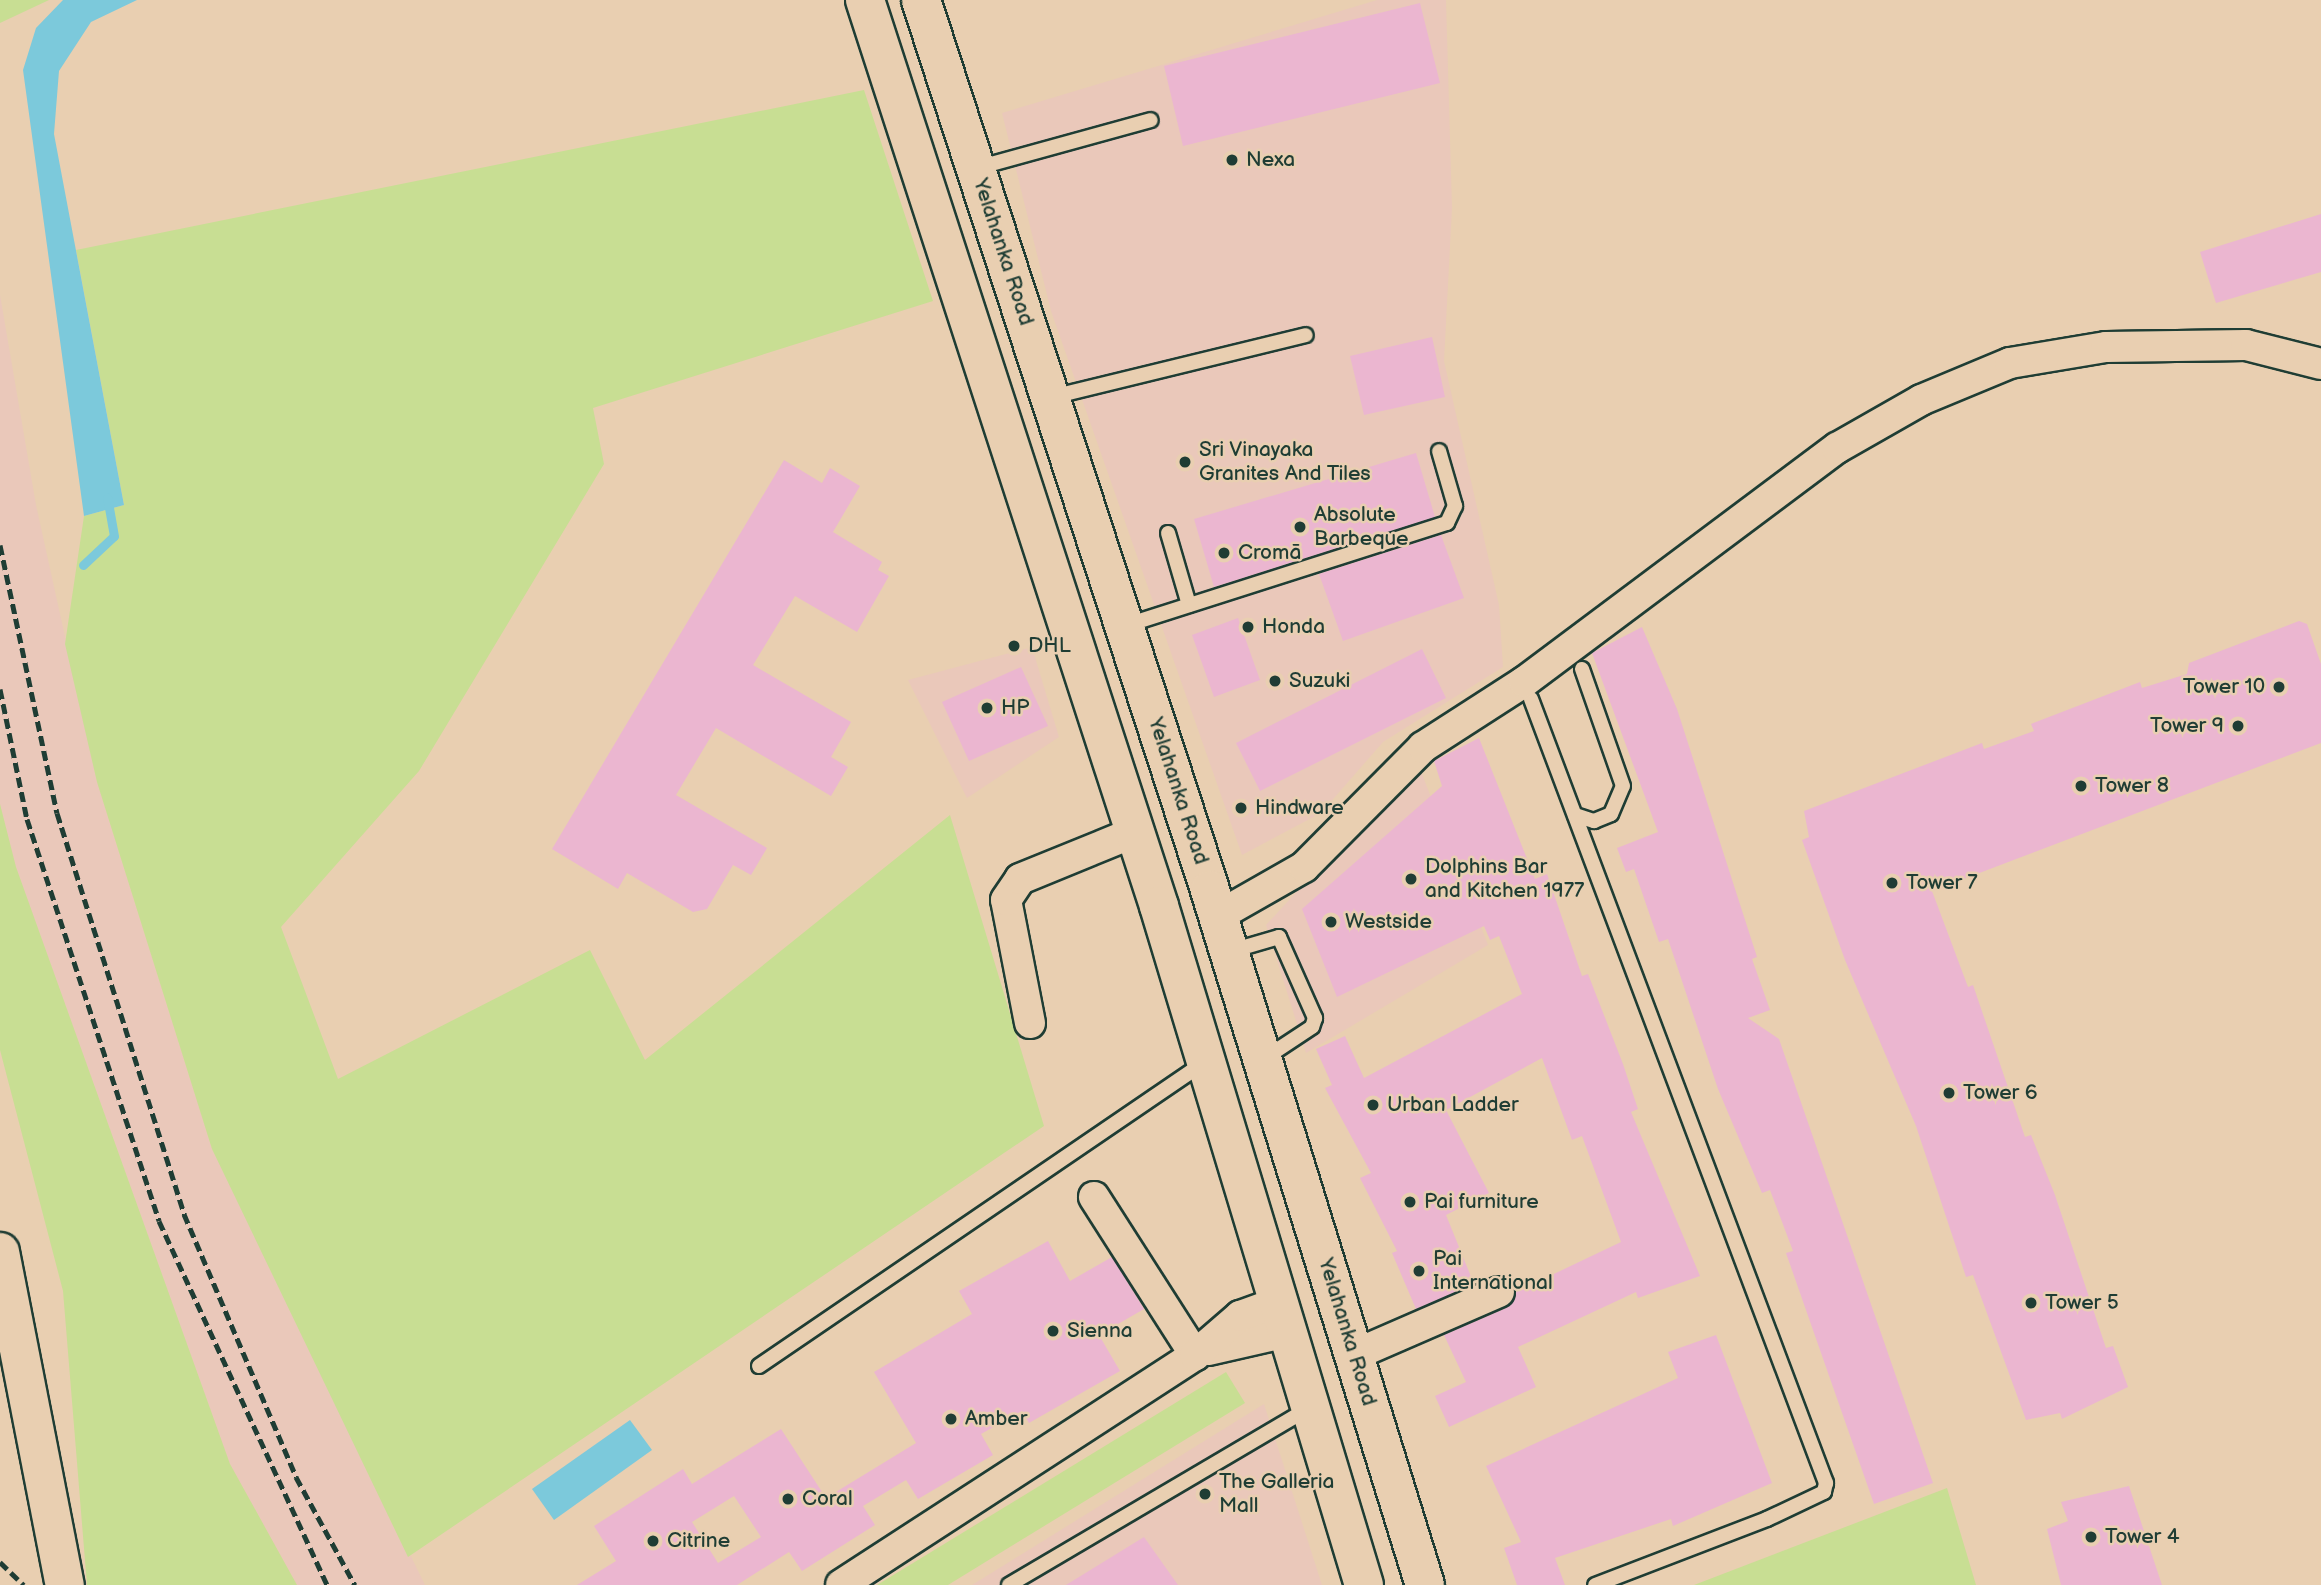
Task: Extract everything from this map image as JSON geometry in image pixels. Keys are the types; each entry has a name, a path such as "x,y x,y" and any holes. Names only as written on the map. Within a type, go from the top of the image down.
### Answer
{"main road":[{"path":"865,0 1136,832 1364,1585"},
{"name":"Yelahanka Road","path":"921,0 1224,934 1425,1585"},
{"path":"0,1252 65,1585"}],"street":[{"path":"1224,934 1304,867 1423,747 1524,682 1837,448 1921,400 2010,363 2106,347 2246,345 2321,364"},
{"path":"1030,1023 1006,900 1020,879 1136,832"},
{"path":"1094,1196 1195,1355"},
{"path":"1354,1355 1499,1292"},
{"path":"841,1585 1195,1355 1283,1317"}],"lane":[{"path":"976,168 1151,120"},
{"path":"1051,398 1306,335"},
{"path":"1124,625 1447,523 1455,506 1439,452"},
{"path":"1168,533 1189,605"},
{"path":"1575,815 1594,821 1611,814 1623,786 1582,669"},
{"path":"1531,699 1826,1483 1824,1492 1767,1519 1595,1585"},
{"path":"1224,934 1279,937 1315,1018 1312,1027 1263,1059"},
{"path":"759,1366 1206,1061"},
{"path":"1009,1585 1310,1407"}],"shaded area":[{"path":"1377,0 1446,0 1452,208 1444,361 1499,605 1503,667 1383,742 1321,813 1242,855 1051,311 1002,113"},
{"path":"0,295 36,505 97,782 212,1149 425,1585 297,1585 230,1464 16,867 0,804"},
{"name":"HP","path":"1032,647 1059,737 967,798 908,680"},
{"path":"1417,761 1488,945 1306,1053 1266,925"},
{"name":"The Galleria Mall","path":"1264,1404 1322,1585 972,1585"}],"green space":[{"path":"0,0 49,0 0,23"},
{"path":"864,90 933,301 593,408 604,464 419,771 281,927 338,1079 590,950 645,1060 950,815 1044,1126 408,1557 212,1149 97,782 65,644 84,516 124,505 76,250"},
{"path":"0,804 16,867 230,1464 297,1585 87,1585 63,1291 0,1050"},
{"path":"1226,1372 1245,1403 948,1585 877,1585"},
{"path":"1947,1488 1976,1585 1694,1585"}],"water":[{"path":"63,0 137,0 91,22 59,71 54,134 124,505 84,516 23,70 36,28"},
{"path":"630,1420 652,1450 554,1520 532,1489"}],"building":[{"path":"1420,3 1440,83 1183,146 1164,66"},
{"path":"2321,214 2321,272 2216,303 2200,252"},
{"path":"1432,337 1445,397 1364,415 1350,356"},
{"path":"1416,453 1435,517 1214,587 1194,519"},
{"path":"784,460 822,483 830,468 860,486 833,532 882,562 878,570 889,576 857,632 795,596 753,665 851,722 831,757 848,767 831,796 716,728 676,795 767,848 751,875 733,865 707,909 693,912 627,873 618,889 552,849"},
{"path":"1441,535 1464,598 1343,641 1319,574"},
{"path":"1238,618 1260,680 1214,697 1192,635"},
{"path":"2299,621 2307,624 2321,664 2321,743 1932,891 1968,987 1973,985 2025,1137 2031,1135 2055,1195 2106,1348 2113,1346 2128,1387 2062,1419 2060,1413 2026,1420 1973,1275 1966,1277 1916,1126 1845,960 1802,840 1809,837 1804,811 1982,743 1984,749 2034,731 2031,724 2140,682 2142,688 2187,674 2189,663"},
{"path":"1642,627 1677,709 1757,957 1752,959 1770,1010 1748,1018 1779,1039 1933,1483 1874,1504 1786,1253 1793,1251 1770,1190 1762,1193 1718,1089 1668,939 1659,942 1634,869 1626,872 1617,848 1658,832 1592,653"},
{"path":"1422,649 1446,698 1260,791 1236,743"},
{"path":"1021,667 1048,726 969,761 942,702"},
{"path":"1479,738 1535,879 1547,874 1582,976 1588,974 1623,1064 1638,1109 1631,1112 1700,1276 1638,1298 1636,1292 1518,1347 1536,1387 1449,1427 1435,1396 1466,1382 1444,1335 1506,1308 1516,1292 1621,1242 1582,1136 1572,1140 1542,1058 1446,1110 1489,1193 1446,1215 1474,1284 1416,1309 1392,1253 1397,1251 1360,1178 1371,1173 1325,1088 1332,1085 1316,1049 1345,1036 1364,1078 1522,994 1499,936 1490,940 1484,926 1337,997 1302,909 1442,786 1434,761"},
{"path":"1048,1241 1070,1281 1112,1257 1144,1309 1099,1335 1120,1371 1029,1423 1022,1411 981,1434 993,1455 918,1499 906,1480 863,1506 875,1525 802,1571 789,1552 737,1585 577,1585 616,1561 594,1526 683,1469 692,1484 781,1429 826,1498 916,1443 874,1372 972,1314 959,1291","holes":["734,1496 761,1537 718,1563 692,1522"]},
{"path":"1716,1335 1772,1483 1673,1526 1671,1519 1555,1558 1565,1585 1517,1585 1504,1548 1521,1542 1486,1466 1678,1378 1668,1352"},
{"name":"Tower 4","path":"2129,1486 2162,1585 2061,1585 2047,1529 2068,1521 2061,1502"},
{"path":"1144,1537 1178,1585 1066,1585"}],"waterway":[{"path":"83,565 114,536 107,498"}],"railway":[{"path":"0,545 57,813 184,1214 296,1477 355,1585"},
{"path":"0,689 27,819 159,1221 327,1585"},
{"path":"0,1562 24,1585"}],"place":[{"name":"Nexa","path":"1232,160"},
{"name":"Sri Vinayaka Granites And Tiles","path":"1185,462"},
{"name":"Absolute Barbeque","path":"1300,527"},
{"name":"Cromā","path":"1224,553"},
{"name":"Honda","path":"1248,627"},
{"name":"DHL","path":"1014,646"},
{"name":"Suzuki","path":"1275,681"},
{"name":"Tower 10","path":"2279,687"},
{"name":"HP","path":"987,708"},
{"name":"Tower 9","path":"2238,726"},
{"name":"Tower 8","path":"2081,786"},
{"name":"Hindware","path":"1241,808"},
{"name":"Dolphins Bar and Kitchen 1977","path":"1411,879"},
{"name":"Tower 7","path":"1892,883"},
{"name":"Westside","path":"1331,922"},
{"name":"Tower 6","path":"1949,1093"},
{"name":"Urban Ladder","path":"1373,1105"},
{"name":"Pai furniture","path":"1410,1202"},
{"name":"Pai International","path":"1419,1271"},
{"name":"Tower 5","path":"2031,1303"},
{"name":"Sienna","path":"1053,1331"},
{"name":"Amber","path":"951,1419"},
{"name":"The Galleria Mall","path":"1205,1494"},
{"name":"Coral","path":"788,1499"},
{"name":"Tower 4","path":"2091,1537"},
{"name":"Citrine","path":"653,1541"}]}
